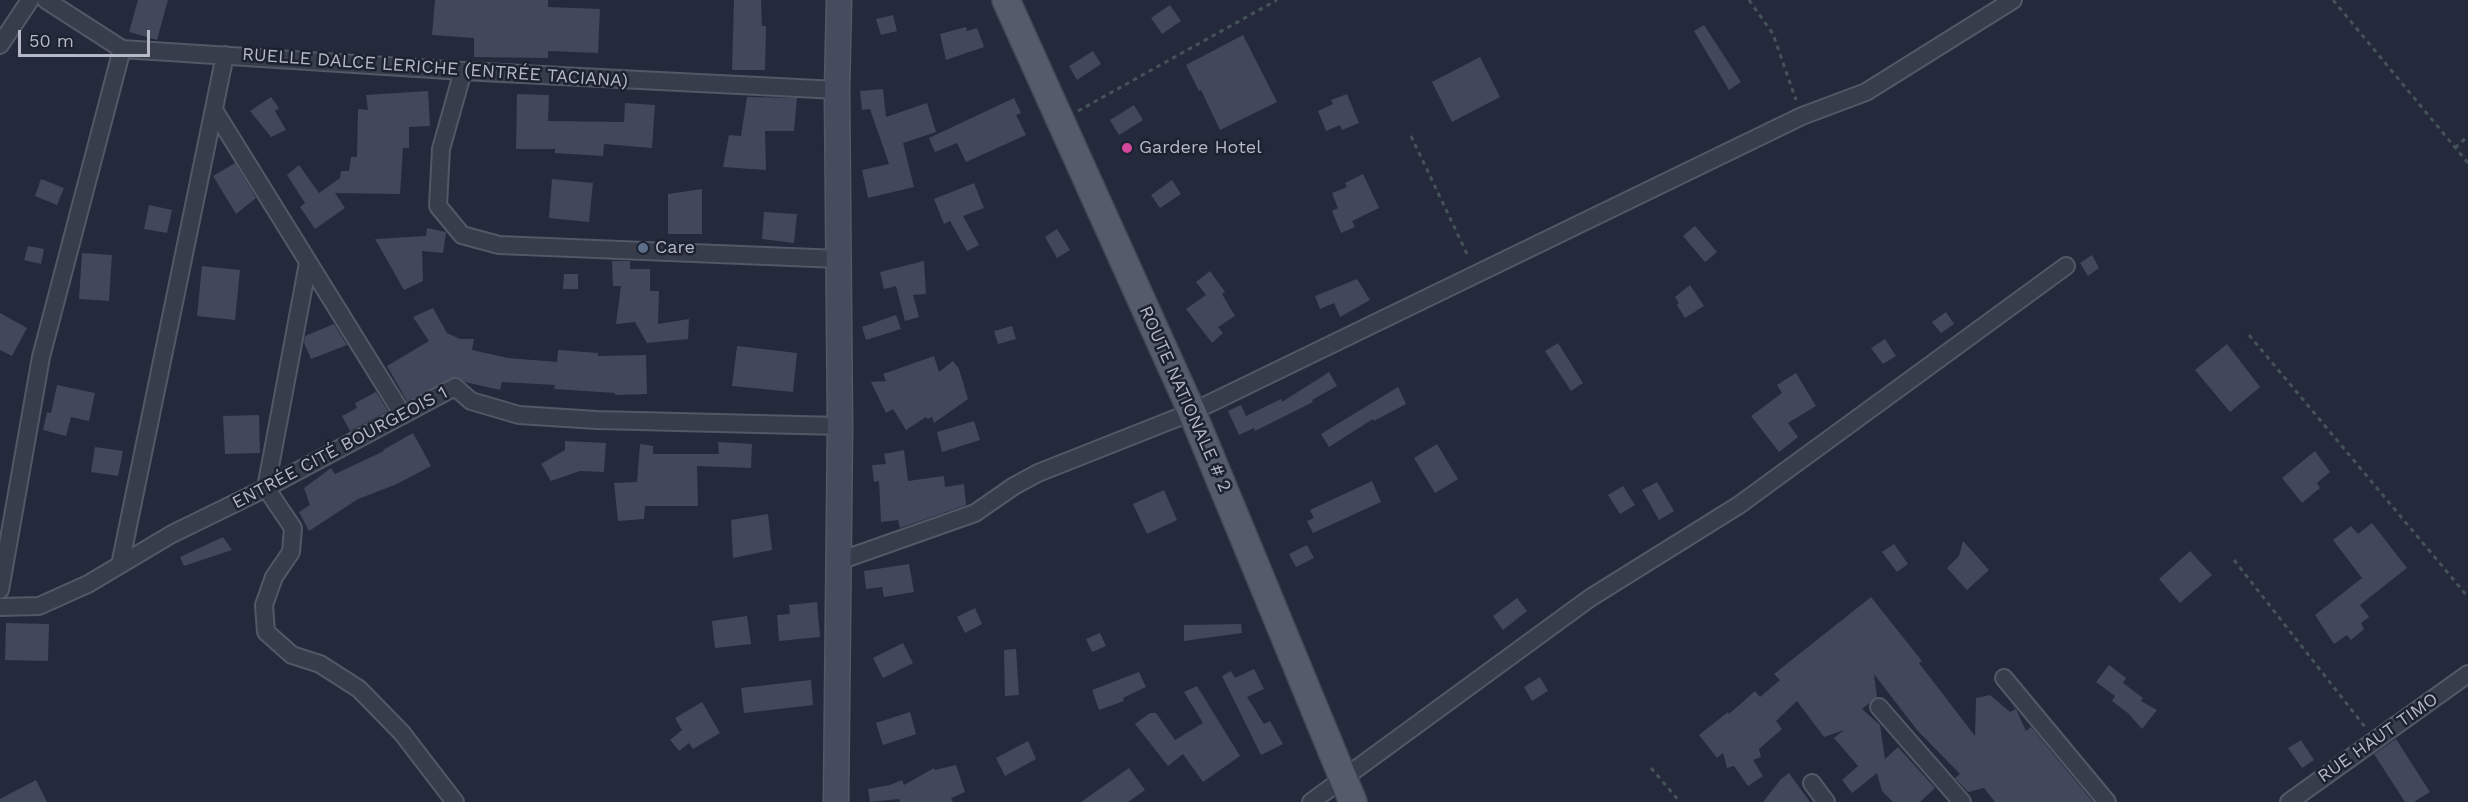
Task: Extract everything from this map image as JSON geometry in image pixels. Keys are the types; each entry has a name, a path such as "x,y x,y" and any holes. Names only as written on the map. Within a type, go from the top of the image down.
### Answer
{"main road":[{"path":"836,802 840,426 837,90 839,0"},
{"name":"ROUTE NATIONALE # 2","path":"1006,0 1192,412 1349,790"}],"street":[{"path":"0,45 30,0"},
{"name":"RUELLE DALCE LERICHE (ENTRÉE TACIANA)","path":"46,0 122,49 463,71 837,90"},
{"path":"839,561 975,513 1014,486 1038,473 1192,412 1802,116 1866,92 2013,0"},
{"path":"0,590 41,357 122,49"},
{"path":"120,565 225,55"},
{"path":"463,71 441,149 438,206 462,235 499,245 839,259"},
{"path":"214,110 403,415"},
{"path":"308,263 266,488 293,528 291,552 274,577 264,605 266,632 292,655 320,664 359,689 402,733 455,802"},
{"path":"1311,802 1349,790 1590,598 1739,505 2066,266"},
{"name":"ENTRÉE CITÉ BOURGEOIS 1","path":"0,607 39,606 88,584 172,534 266,488 455,387 471,401 519,415 597,420 840,426"},
{"name":"RUE HAUT TIMO","path":"2289,802 2468,674"},
{"path":"2004,678 2107,802"},
{"path":"1878,707 1962,802"},
{"path":"1812,783 1826,802"}],"path":[{"path":"1061,120 1277,0"},
{"path":"1749,0 1773,34 1802,116"},
{"path":"2333,0 2468,163"},
{"path":"1411,136 1476,274"},
{"path":"2456,148 2468,136"},
{"path":"2249,335 2468,597"},
{"path":"2234,560 2375,740"},
{"path":"1651,768 1680,802"}],"building":[{"path":"138,0 168,0 157,40 129,32"},
{"path":"435,0 548,0 548,7 600,9 598,53 548,51 548,58 474,57 474,38 432,35"},
{"path":"734,0 761,0 762,26 766,26 765,70 732,70"},
{"path":"1170,5 1181,21 1162,34 1151,18"},
{"path":"893,15 897,31 881,35 876,19"},
{"path":"1704,25 1741,82 1729,90 1694,31"},
{"path":"966,27 967,31 977,28 984,47 946,60 940,34"},
{"path":"1243,35 1277,102 1220,130 1186,65"},
{"path":"1093,51 1101,64 1077,80 1069,66"},
{"path":"1480,57 1500,97 1452,122 1432,82"},
{"path":"883,89 886,117 927,103 936,132 903,143 914,187 868,198 862,170 889,164 870,109 862,110 860,91"},
{"path":"428,91 430,126 409,127 409,148 403,148 400,194 335,193 345,208 315,229 300,207 305,203 287,175 299,165 319,193 340,178 341,171 349,171 351,157 357,157 358,109 368,110 366,95"},
{"path":"517,94 549,95 548,121 624,122 625,103 655,105 652,148 604,144 603,156 555,153 555,149 516,149"},
{"path":"1347,94 1359,123 1342,130 1340,125 1326,131 1318,111 1333,104 1331,100"},
{"path":"271,97 279,108 275,111 286,130 271,137 250,111"},
{"path":"747,97 797,98 794,131 765,131 766,170 723,167 729,135 741,136"},
{"path":"1014,98 1021,113 1016,115 1026,135 966,162 957,143 935,152 929,138"},
{"path":"1134,105 1143,120 1119,135 1110,120"},
{"path":"235,163 256,198 236,214 213,176"},
{"path":"1363,174 1379,208 1352,221 1355,227 1341,233 1332,211 1338,208 1332,193 1347,187 1345,183"},
{"path":"41,179 64,188 57,205 35,196"},
{"path":"552,179 593,183 589,222 549,218"},
{"path":"1172,180 1181,194 1160,208 1151,195"},
{"path":"974,183 984,208 963,216 979,245 967,251 950,221 944,224 934,199"},
{"path":"702,189 702,234 668,234 668,194"},
{"path":"149,205 172,210 167,233 144,229"},
{"path":"764,212 797,214 794,243 762,239"},
{"path":"1695,226 1717,252 1705,262 1683,236"},
{"path":"427,228 446,232 443,253 422,251 423,281 404,290 375,239 426,236"},
{"path":"1057,229 1070,250 1057,258 1045,237"},
{"path":"28,246 44,249 41,264 24,260"},
{"path":"82,253 112,255 109,301 79,299"},
{"path":"2092,255 2099,268 2088,276 2080,263"},
{"path":"612,261 630,261 630,269 650,269 650,291 659,291 658,324 689,319 688,339 647,343 635,322 616,324 621,286 613,286"},
{"path":"924,261 926,294 913,295 919,317 905,321 896,286 884,289 880,272"},
{"path":"202,266 240,270 235,320 197,316"},
{"path":"1210,271 1225,292 1222,294 1235,316 1218,327 1223,333 1212,343 1186,309 1206,295 1196,282"},
{"path":"564,274 578,274 578,289 563,289"},
{"path":"1357,279 1370,300 1340,317 1334,303 1320,309 1315,296"},
{"path":"1690,285 1704,306 1685,318 1675,297"},
{"path":"433,308 447,333 460,339 474,339 472,350 508,358 557,362 558,350 598,353 598,356 646,355 647,394 615,395 615,393 554,389 555,385 502,382 500,390 465,382 456,377 407,401 387,366 429,341 413,317"},
{"path":"1946,312 1954,324 1941,333 1932,322"},
{"path":"0,313 27,328 12,356 0,350"},
{"path":"896,315 901,329 866,340 862,327"},
{"path":"334,324 347,345 311,359 304,343 305,336"},
{"path":"1012,326 1016,339 998,344 994,331"},
{"path":"1885,339 1896,356 1883,364 1871,348"},
{"path":"1558,343 1583,383 1571,391 1545,351"},
{"path":"2227,344 2260,387 2230,412 2195,370"},
{"path":"737,346 797,353 793,392 732,386"},
{"path":"934,356 939,372 953,361 959,369 968,399 934,423 932,417 928,419 926,417 906,430 893,409 886,413 871,382 886,381 883,374"},
{"path":"1329,372 1337,386 1312,400 1313,402 1255,431 1254,428 1239,435 1228,411 1241,405 1246,416 1281,399 1282,402"},
{"path":"1796,373 1816,406 1788,423 1798,437 1779,452 1751,416 1782,393 1777,385"},
{"path":"57,385 95,393 89,421 71,417 66,436 43,430 47,412 51,413"},
{"path":"1398,387 1406,404 1374,421 1373,419 1329,447 1321,434"},
{"path":"376,392 388,411 350,431 342,416 357,408 355,403"},
{"path":"259,415 260,453 225,454 223,416"},
{"path":"974,421 980,440 942,452 937,432"},
{"path":"413,433 431,466 397,484 358,499 309,531 299,512 310,505 304,488 331,468 335,474 384,451"},
{"path":"565,441 606,443 604,472 580,471 551,481 541,464 565,450"},
{"path":"718,442 752,444 751,468 697,466 698,506 645,506 644,519 618,521 614,483 637,482 640,444 653,446 653,454 719,454"},
{"path":"1437,444 1458,479 1435,493 1414,458"},
{"path":"95,447 123,451 118,476 91,472"},
{"path":"904,450 908,481 944,476 945,487 964,484 966,505 900,528 898,520 881,522 879,481 874,482 872,465 886,464 884,454"},
{"path":"2315,451 2330,472 2317,483 2320,488 2302,503 2282,478"},
{"path":"1372,481 1381,502 1313,533 1307,521 1314,518 1310,510"},
{"path":"1657,482 1674,511 1659,520 1642,490"},
{"path":"1623,486 1635,505 1620,514 1608,495"},
{"path":"1164,490 1177,520 1147,534 1133,504"},
{"path":"768,514 772,550 733,558 731,520"},
{"path":"2372,523 2407,568 2360,605 2369,617 2361,623 2364,629 2351,640 2347,635 2334,644 2315,615 2362,578 2333,540 2351,526 2358,534"},
{"path":"223,537 232,550 184,566 180,557"},
{"path":"1963,541 1989,570 1967,590 1947,568 1959,556"},
{"path":"1894,544 1908,564 1897,572 1882,552"},
{"path":"1307,545 1314,558 1296,567 1289,554"},
{"path":"2190,551 2212,575 2180,603 2159,579"},
{"path":"909,564 914,592 884,597 882,587 866,589 864,571"},
{"path":"1871,597 1922,661 1919,663 1975,736 1976,698 1990,695 2010,712 2016,709 2026,731 2031,727 2093,802 1995,802 1984,788 1968,792 1955,778 1960,774 1917,730 1874,674 1877,697 1862,709 1880,725 1885,759 1898,747 1935,788 1920,802 1893,802 1882,791 1877,773 1852,793 1842,780 1858,766 1834,738 1844,730 1824,737 1797,701 1776,721 1782,729 1759,749 1761,757 1753,760 1763,776 1748,786 1734,766 1727,768 1723,753 1717,758 1699,735 1728,712 1729,714 1755,691 1760,697 1780,680 1774,674"},
{"path":"1517,598 1527,611 1503,630 1493,616"},
{"path":"817,602 820,637 779,641 777,615 790,614 789,605"},
{"path":"975,608 982,624 965,633 957,617"},
{"path":"747,616 751,644 715,648 712,621"},
{"path":"6,623 49,624 48,661 5,660"},
{"path":"1241,624 1242,633 1184,641 1184,625"},
{"path":"1100,633 1106,646 1092,652 1086,639"},
{"path":"903,643 913,663 883,678 873,658"},
{"path":"1016,649 1019,695 1005,696 1004,650"},
{"path":"2109,665 2126,678 2123,683 2143,698 2141,701 2157,710 2142,729 2129,714 2112,701 2115,696 2096,682"},
{"path":"1254,669 1264,689 1247,697 1264,724 1270,721 1283,744 1261,755 1222,676 1231,671 1235,678"},
{"path":"1139,672 1146,687 1123,698 1124,701 1099,710 1092,690"},
{"path":"1540,677 1548,691 1532,701 1524,687"},
{"path":"811,680 813,705 744,713 741,688"},
{"path":"1197,686 1240,756 1203,782 1183,754 1168,766 1135,724 1150,713 1156,713 1175,740 1203,723 1184,692"},
{"path":"702,702 720,733 693,749 689,743 679,751 670,740 682,730 675,718"},
{"path":"910,712 916,734 883,745 876,723"},
{"path":"2396,739 2430,792 2414,802 2405,802 2374,754"},
{"path":"2301,740 2314,760 2302,768 2288,748"},
{"path":"1028,741 1036,759 1005,776 996,758"},
{"path":"956,765 965,792 951,798 953,802 900,802 899,799 870,802 868,789 902,780 904,785 934,768 935,770"},
{"path":"1129,768 1145,790 1128,802 1081,802"},
{"path":"1789,773 1810,802 1763,802 1781,779"},
{"path":"36,780 47,802 0,802 0,799"}],"place":[{"name":"Gardere Hotel","path":"1127,148"},
{"name":"Care","path":"643,248"}]}
